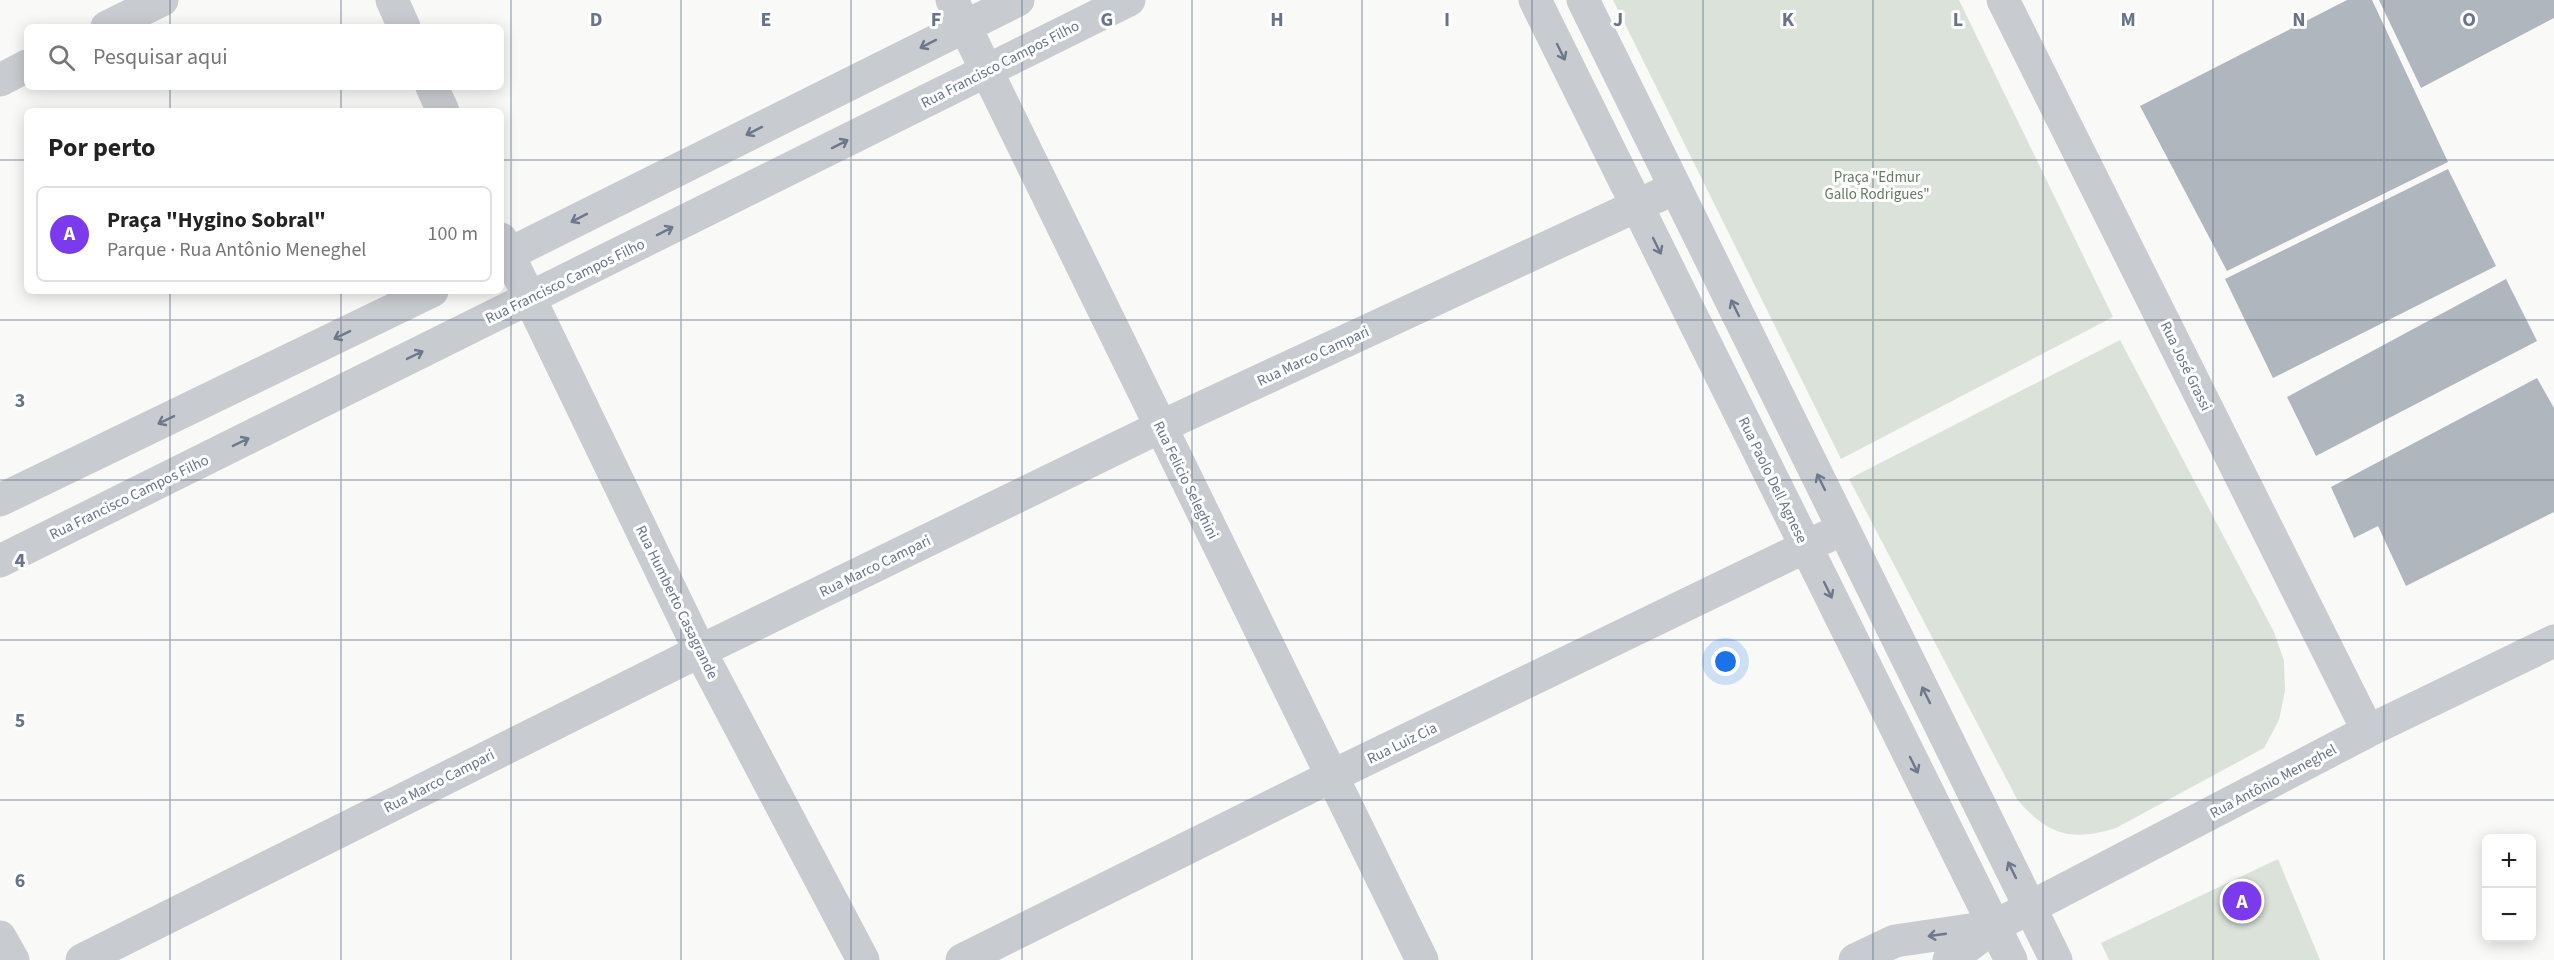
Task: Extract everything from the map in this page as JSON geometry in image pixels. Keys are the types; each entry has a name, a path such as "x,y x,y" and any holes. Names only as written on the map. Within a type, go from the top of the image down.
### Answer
{"street":[{"path":"113,24 162,0"},
{"path":"392,0 403,24"},
{"path":"504,249 958,13 1018,0"},
{"name":"Rua Francisco Campos Filho","path":"0,561 1129,0"},
{"name":"Rua Paolo Dell Agnese","path":"1535,0 2011,960"},
{"path":"1583,0 2056,960"},
{"name":"Rua José Grassi","path":"2003,0 2368,732"},
{"name":"Rua Felicio Seleghini","path":"958,13 988,70 1160,427 1422,960"},
{"path":"0,80 24,68"},
{"path":"433,90 441,108"},
{"name":"Rua Marco Campari","path":"82,960 700,651 1160,427 1675,188"},
{"name":"Rua Humberto Casagrande","path":"504,252 700,651 863,960"},
{"path":"0,500 426,294"},
{"name":"Rua Luiz Cia","path":"962,960 1332,777 1844,529"},
{"name":"Rua Antônio Meneghel","path":"1949,960 1995,926 2031,907 2368,732 2554,641"},
{"name":"Rua Antônio Meneghel","path":"1855,960 1895,940 1995,926"},
{"path":"0,937 13,960"}],"green space":[{"name":"Praça \"Edmur Gallo Rodrigues\"","path":"1613,0 1959,0 2113,317 1841,459"},
{"path":"2120,340 2274,632 2284,661 2285,691 2279,720 2264,748 2116,828 2073,834 2050,828 2039,821 2017,799 1849,479"},
{"path":"2278,859 2320,960 2109,960 2101,943"}],"building":[{"path":"2347,0 2372,0 2448,162 2227,271 2140,106"},
{"path":"2379,0 2554,0 2554,18 2421,88"},
{"path":"2448,169 2496,266 2273,378 2225,279"},
{"path":"2506,279 2537,341 2316,456 2287,397"},
{"path":"2537,378 2554,408 2554,512 2406,586 2378,526 2354,538 2331,487"}],"place":[{"name":"Praça \"Hygino Sobral\"","path":"2242,901"}]}
